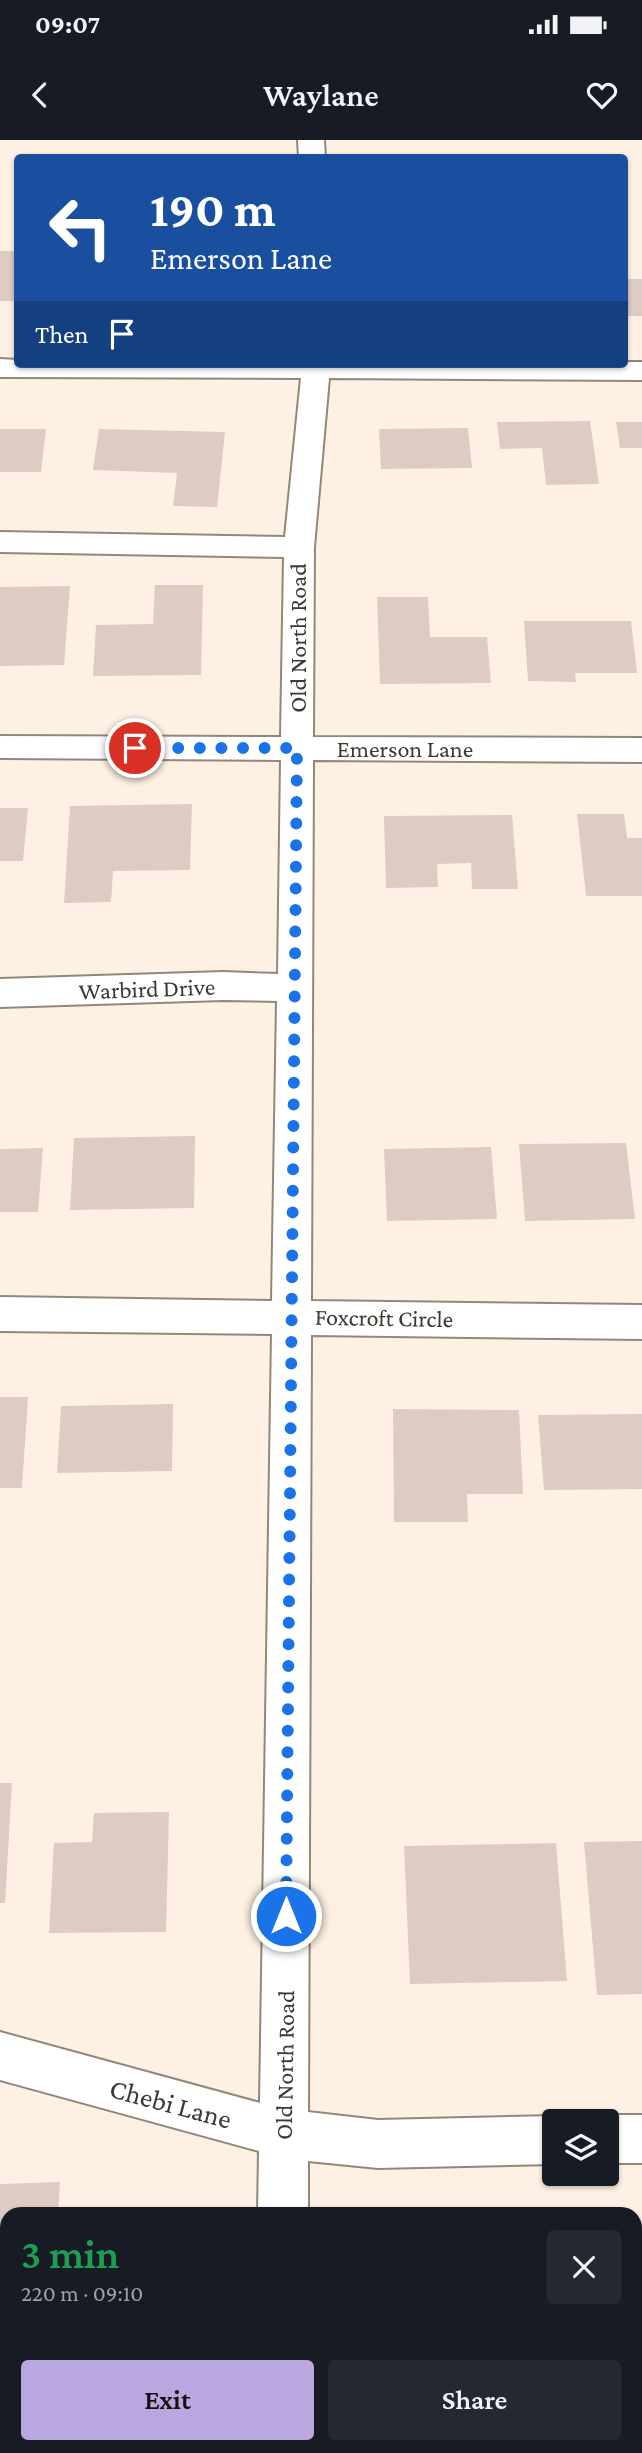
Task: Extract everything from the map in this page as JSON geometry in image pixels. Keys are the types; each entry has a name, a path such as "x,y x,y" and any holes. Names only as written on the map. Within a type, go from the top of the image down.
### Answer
{"street":[{"name":"Old North Road","path":"283,2207 299,547 316,368"},
{"path":"398,368 642,371"},
{"path":"0,542 299,547"},
{"name":"Emerson Lane","path":"0,747 642,750"},
{"name":"Warbird Drive","path":"0,993 223,986 295,988"},
{"name":"Foxcroft Circle","path":"0,1314 642,1322"},
{"name":"Chebi Lane","path":"0,2056 284,2134 378,2144 542,2140"},
{"path":"619,2139 642,2138"}],"building":[{"path":"0,251 14,251 14,301 0,301"},
{"path":"628,279 642,279 642,316 628,316"},
{"path":"590,421 599,484 546,485 542,448 500,449 497,422"},
{"path":"616,422 642,422 642,448 620,448"},
{"path":"468,428 472,468 381,469 379,429"},
{"path":"0,429 46,429 41,472 0,472"},
{"path":"99,429 225,432 217,507 173,506 177,473 93,470"},
{"path":"155,585 203,585 201,675 93,676 96,625 153,624"},
{"path":"70,586 64,665 0,666 0,587"},
{"path":"377,597 428,597 430,637 487,637 491,683 380,684"},
{"path":"524,621 631,621 637,673 575,673 576,682 528,681"},
{"path":"192,804 190,870 113,871 111,902 64,903 70,806"},
{"path":"0,808 28,808 23,861 0,861"},
{"path":"577,814 624,814 627,838 642,838 642,896 586,896"},
{"path":"512,815 518,889 472,889 471,863 437,864 438,887 386,888 384,816"},
{"path":"195,1136 194,1208 70,1210 74,1138"},
{"path":"626,1143 635,1219 525,1221 519,1144"},
{"path":"491,1147 497,1219 387,1221 384,1149"},
{"path":"43,1148 38,1212 0,1212 0,1149"},
{"path":"0,1397 28,1397 22,1488 0,1488"},
{"path":"173,1404 172,1471 57,1473 61,1406"},
{"path":"393,1409 519,1410 523,1494 467,1494 468,1522 394,1522"},
{"path":"642,1414 642,1489 544,1490 538,1415"},
{"path":"0,1783 12,1783 5,1903 0,1903"},
{"path":"169,1812 166,1932 49,1933 54,1843 92,1842 94,1813"},
{"path":"642,1841 642,1994 597,1995 584,1842"},
{"path":"556,1843 567,1981 410,1984 404,1846"},
{"path":"60,2182 58,2207 0,2207 0,2184"}],"route":[{"path":"135,748 297,748 286,1916"}]}
